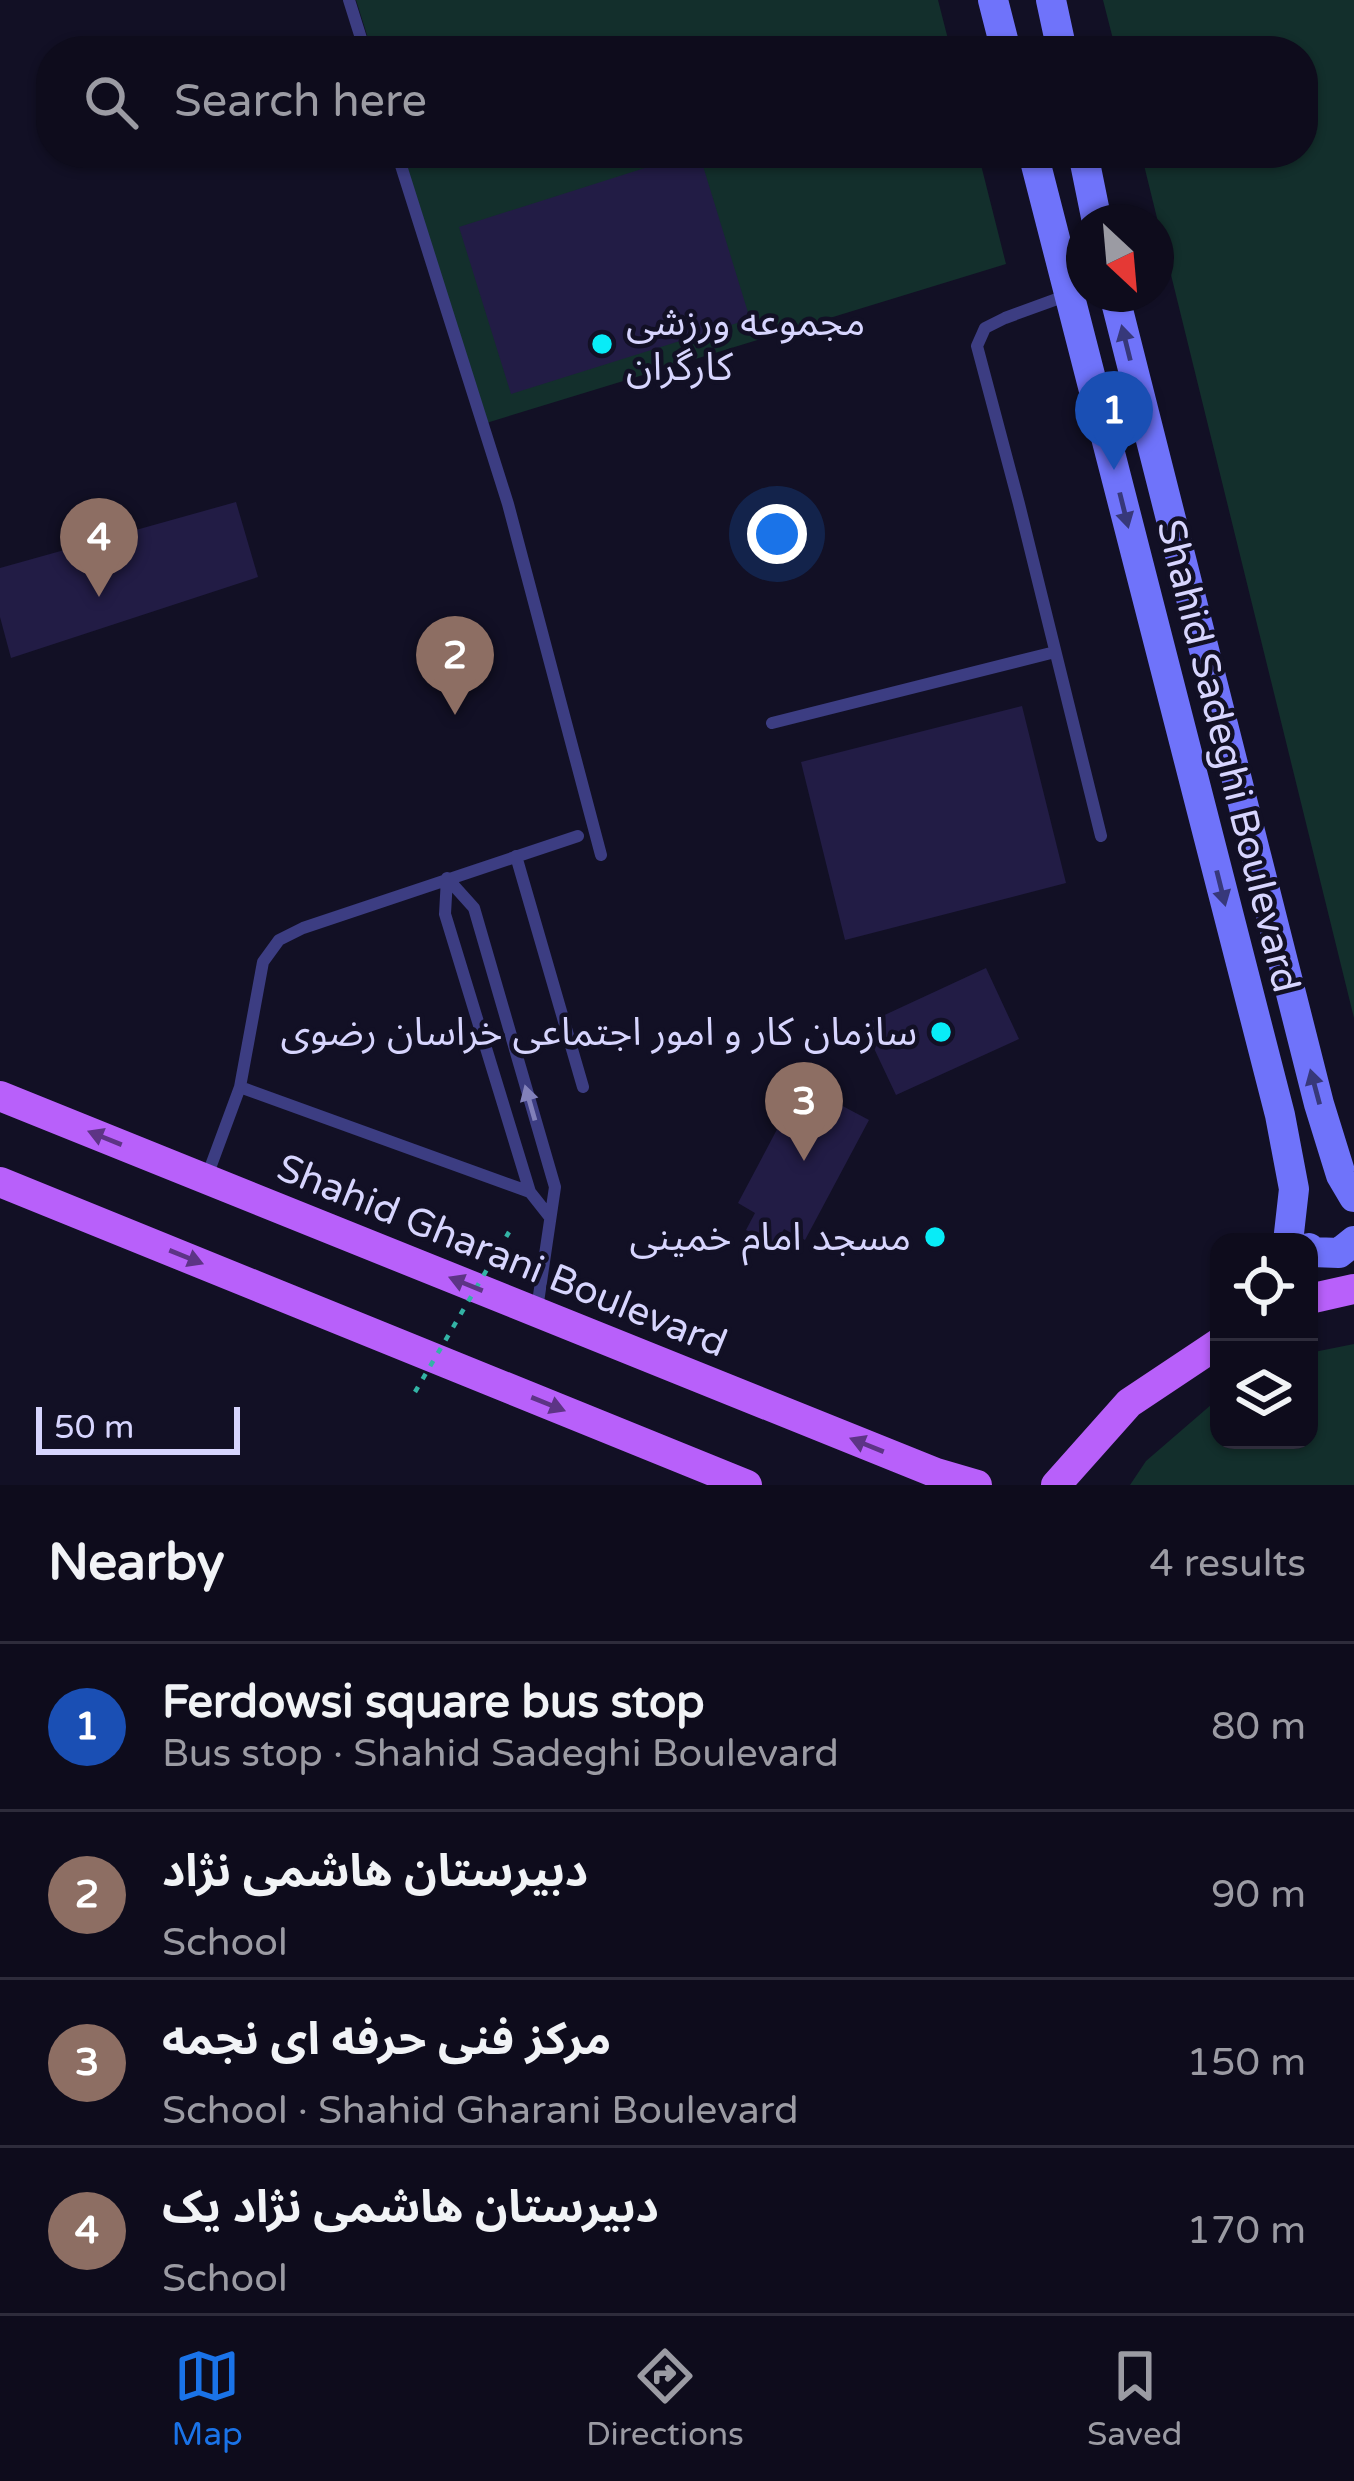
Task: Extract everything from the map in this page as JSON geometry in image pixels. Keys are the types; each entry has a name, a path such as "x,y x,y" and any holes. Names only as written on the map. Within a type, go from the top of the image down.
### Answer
{"main road":[{"path":"993,0 1002,36"},
{"path":"1051,0 1058,36"},
{"name":"Shahid Sadeghi Boulevard","path":"1037,168 1066,282"},
{"path":"1086,168 1093,204"},
{"name":"Shahid Sadeghi Boulevard","path":"1074,312 1280,1115 1294,1189 1290,1226"},
{"name":"Shahid Sadeghi Boulevard","path":"1119,312 1319,1104 1341,1175 1354,1197"},
{"name":"Shahid Gharani Boulevard","path":"0,1096 972,1484"},
{"path":"0,1182 747,1485"},
{"path":"1318,1252 1339,1253 1354,1241"},
{"path":"1318,1297 1354,1289"},
{"path":"1056,1485 1130,1402 1210,1349"}],"lane":[{"path":"349,0 360,36"},
{"path":"403,168 508,504 601,855"},
{"path":"1066,295 986,328 977,346 1101,836"},
{"path":"772,723 1055,652"},
{"path":"206,1179 240,1087 263,962 279,940 578,836"},
{"path":"516,856 583,1088"},
{"path":"447,878 445,914 530,1192 549,1216"},
{"path":"447,878 474,908 555,1187 537,1312"},
{"path":"240,1087 530,1192"}],"path":[{"path":"415,1392 509,1232"}],"green space":[{"path":"356,0 938,0 947,36 367,36"},
{"path":"1103,0 1354,0 1354,1018 1174,287 1174,204 1154,204 1145,168 1318,168 1318,36 1112,36"},
{"name":"مجموعه ورزشی کارگران","path":"406,168 982,168 1006,264 483,424"},
{"path":"1354,1344 1354,1485 1130,1485 1146,1461 1210,1406 1210,1449 1318,1449 1318,1351"}],"building":[{"path":"645,168 704,168 750,319 511,394 459,227"},
{"path":"236,502 258,577 11,658 0,617 0,568"},
{"path":"1022,706 1066,883 845,940 801,762"},
{"name":"سازمان کار و امور اجتماعی خراسان رضوی","path":"986,968 1019,1039 896,1095 863,1025"},
{"path":"801,1084 869,1120 805,1240 784,1229 775,1245 746,1230 755,1213 738,1203"}],"place":[{"name":"مجموعه ورزشی کارگران","path":"602,344"},
{"name":"Ferdowsi square bus stop","path":"1114,470"},
{"name":"دبیرستان هاشمی نژاد یک","path":"99,597"},
{"name":"دبیرستان هاشمی نژاد","path":"455,715"},
{"name":"سازمان کار و امور اجتماعی خراسان رضوی","path":"941,1032"},
{"name":"مرکز فنی حرفه ای نجمه","path":"804,1161"},
{"name":"مسجد امام خمینی","path":"935,1237"}]}
